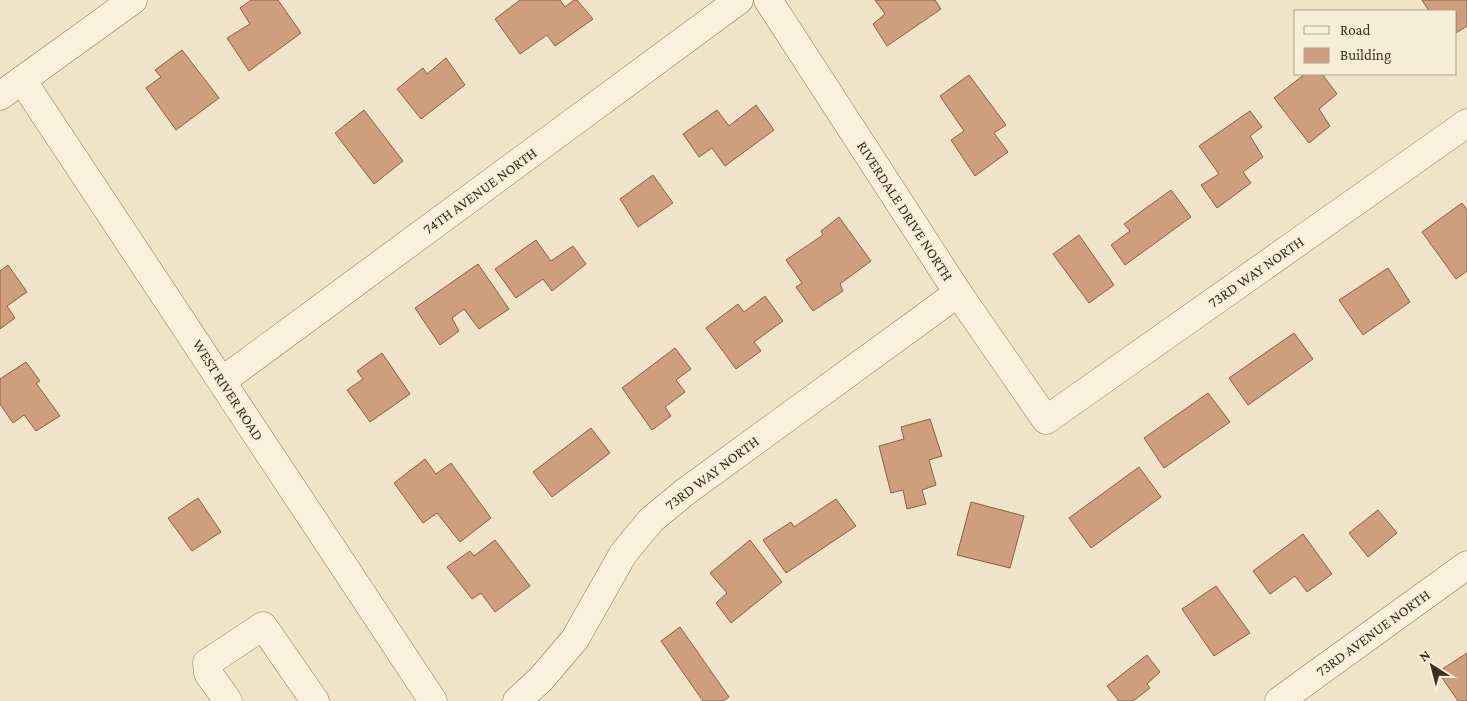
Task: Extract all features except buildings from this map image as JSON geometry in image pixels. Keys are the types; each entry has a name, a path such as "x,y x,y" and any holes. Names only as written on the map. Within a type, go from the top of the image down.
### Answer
{"street":[{"path":"0,96 133,0"},
{"name":"74TH AVENUE NORTH","path":"222,381 739,0"},
{"name":"RIVERDALE DRIVE NORTH","path":"768,0 958,293 1046,420"},
{"name":"WEST RIVER ROAD","path":"22,80 433,701"},
{"name":"73RD WAY NORTH","path":"1046,420 1467,123"},
{"name":"73RD WAY NORTH","path":"517,701 541,679 575,639 623,554 651,520 685,492 958,293"},
{"name":"73RD AVENUE NORTH","path":"1279,701 1310,692 1467,566"},
{"path":"228,701 208,673 207,663 263,626 315,701"}]}
